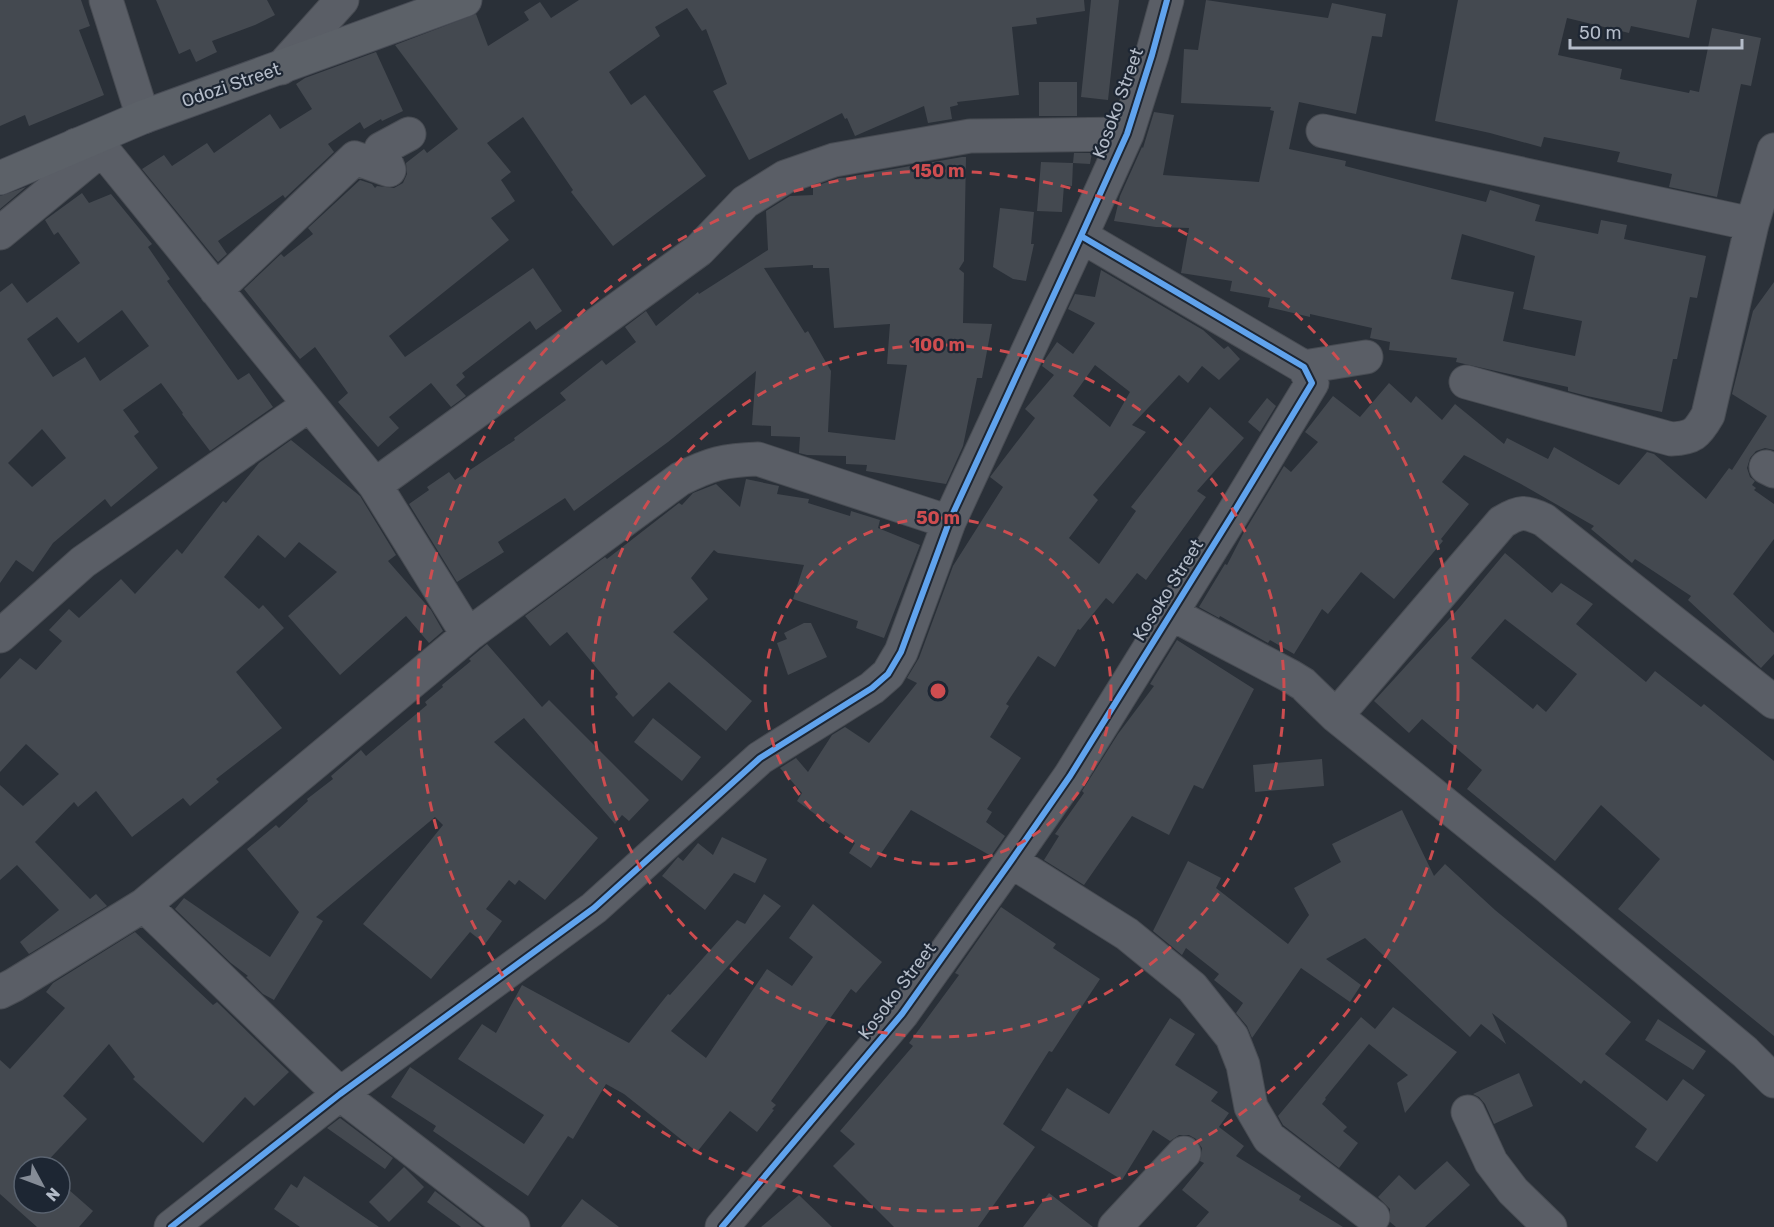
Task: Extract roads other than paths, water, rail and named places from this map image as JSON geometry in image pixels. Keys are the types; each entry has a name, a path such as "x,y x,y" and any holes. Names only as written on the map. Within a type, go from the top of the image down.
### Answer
{"main road":[{"name":"Odozi Street","path":"0,178 89,147 143,117 465,0"}],"street":[{"path":"106,0 143,117"},
{"path":"281,68 342,0"},
{"name":"Kosoko Street","path":"171,1227 340,1094 594,908 760,758 872,688 888,674 901,652 949,522 1127,134 1167,0"},
{"path":"1323,131 1752,224"},
{"path":"216,290 356,158 389,170 381,149 409,134"},
{"path":"375,485 699,250 745,202 784,177 834,160 970,136 1127,134"},
{"path":"0,232 89,147 216,290 375,485 468,635"},
{"path":"1466,382 1671,439 1686,438 1699,431 1708,415 1752,224 1774,150"},
{"path":"1081,236 1304,367 1366,357"},
{"name":"Kosoko Street","path":"722,1227 902,1014 1070,776 1312,383 1304,367"},
{"path":"0,636 83,562 309,405"},
{"path":"0,992 144,905 468,635 680,479 706,466 732,460 758,459 949,522"},
{"path":"1336,716 1502,522 1516,514 1529,513 1544,520 1774,702"},
{"path":"1170,613 1303,684 1336,716 1745,1052 1774,1081"},
{"path":"1011,861 1127,934 1192,987 1232,1037 1244,1065 1251,1107 1269,1138 1373,1217"},
{"path":"144,905 340,1094 513,1227"},
{"path":"1468,1112 1491,1162 1513,1191 1550,1227"},
{"path":"1115,1227 1184,1153"}]}
